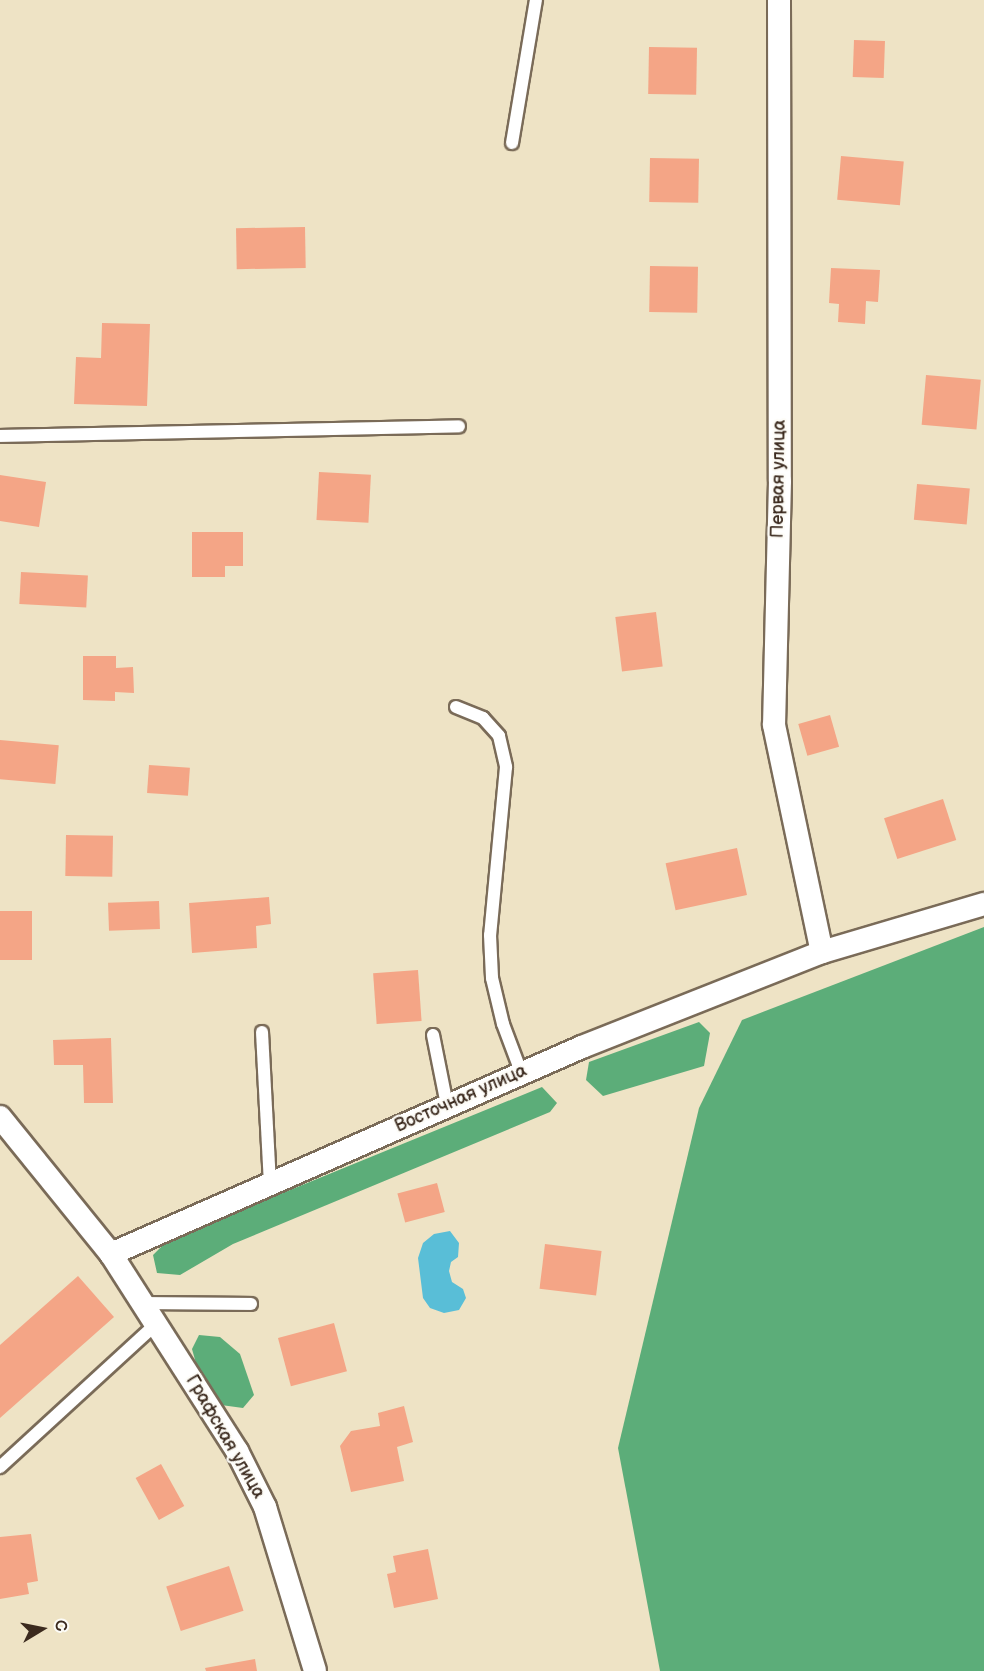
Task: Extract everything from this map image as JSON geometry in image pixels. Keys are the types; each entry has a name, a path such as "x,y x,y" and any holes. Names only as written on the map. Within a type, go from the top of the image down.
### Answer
{"street":[{"name":"Первая улица","path":"780,0 780,481 774,725 822,952"},
{"name":"Восточная улица","path":"111,1254 521,1072 822,952 984,904"},
{"path":"0,1117 111,1254"},
{"name":"Графская улица","path":"111,1254 145,1303 237,1451 265,1508 315,1671"}],"lane":[{"path":"512,143 536,0"},
{"path":"0,436 459,426"},
{"path":"456,707 483,718 499,736 506,767 490,935 492,978 503,1024 521,1072"},
{"path":"262,1032 270,1183"},
{"path":"433,1035 447,1105"},
{"path":"145,1303 251,1304"},
{"path":"0,1467 157,1323"}],"green space":[{"path":"984,927 984,1671 660,1671 618,1448 699,1108 742,1020"},
{"path":"699,1022 710,1033 704,1066 603,1096 586,1080 589,1062"},
{"path":"542,1087 557,1103 550,1112 233,1244 180,1275 157,1273 153,1255 168,1240"},
{"path":"199,1335 220,1337 240,1354 254,1395 243,1408 221,1405 197,1367 192,1349"}],"water":[{"path":"450,1231 459,1243 458,1257 451,1262 449,1271 452,1282 463,1289 466,1298 459,1310 444,1313 430,1308 423,1298 418,1258 423,1243 434,1234"}],"building":[{"path":"854,40 885,41 884,78 853,77"},
{"path":"649,47 697,48 696,95 648,94"},
{"path":"841,156 904,161 900,205 837,200"},
{"path":"650,158 699,159 698,203 649,202"},
{"path":"305,227 306,268 237,269 236,228"},
{"path":"650,266 698,267 697,313 649,312"},
{"path":"831,268 880,270 878,302 866,301 865,324 838,322 839,304 829,303"},
{"path":"102,323 150,324 147,406 74,404 76,357 101,358"},
{"path":"926,375 981,380 976,430 922,425"},
{"path":"319,472 371,475 368,523 316,520"},
{"path":"0,475 46,482 39,527 0,521"},
{"path":"917,484 970,489 967,524 914,520"},
{"path":"192,532 243,532 243,566 225,566 225,577 192,577"},
{"path":"21,572 88,576 86,607 19,604"},
{"path":"656,612 663,667 622,672 615,617"},
{"path":"83,656 116,656 116,668 133,667 134,693 115,692 115,701 83,700"},
{"path":"830,715 839,747 807,756 798,724"},
{"path":"0,740 59,745 55,784 0,779"},
{"path":"149,765 190,768 188,796 147,793"},
{"path":"943,799 956,840 897,859 884,818"},
{"path":"66,835 113,836 112,877 65,876"},
{"path":"737,848 747,895 676,910 666,863"},
{"path":"269,897 271,924 256,926 257,948 192,953 189,903"},
{"path":"159,901 160,929 109,931 108,903"},
{"path":"0,911 32,911 32,960 0,960"},
{"path":"418,970 422,1021 377,1024 373,973"},
{"path":"111,1038 113,1103 84,1103 83,1065 54,1065 53,1040"},
{"path":"437,1183 445,1212 405,1223 397,1194"},
{"path":"545,1244 602,1251 596,1296 540,1289"},
{"path":"78,1276 114,1317 0,1418 0,1345"},
{"path":"334,1323 347,1371 291,1386 278,1338"},
{"path":"404,1406 413,1442 397,1447 404,1481 351,1492 340,1446 351,1431 380,1426 378,1413"},
{"path":"161,1464 184,1506 159,1520 136,1478"},
{"path":"31,1534 38,1581 27,1583 29,1594 0,1599 0,1537"},
{"path":"428,1549 438,1599 394,1608 387,1574 396,1572 393,1556"},
{"path":"229,1566 244,1611 181,1631 166,1586"},
{"path":"255,1659 257,1671 206,1671 205,1668"}]}
